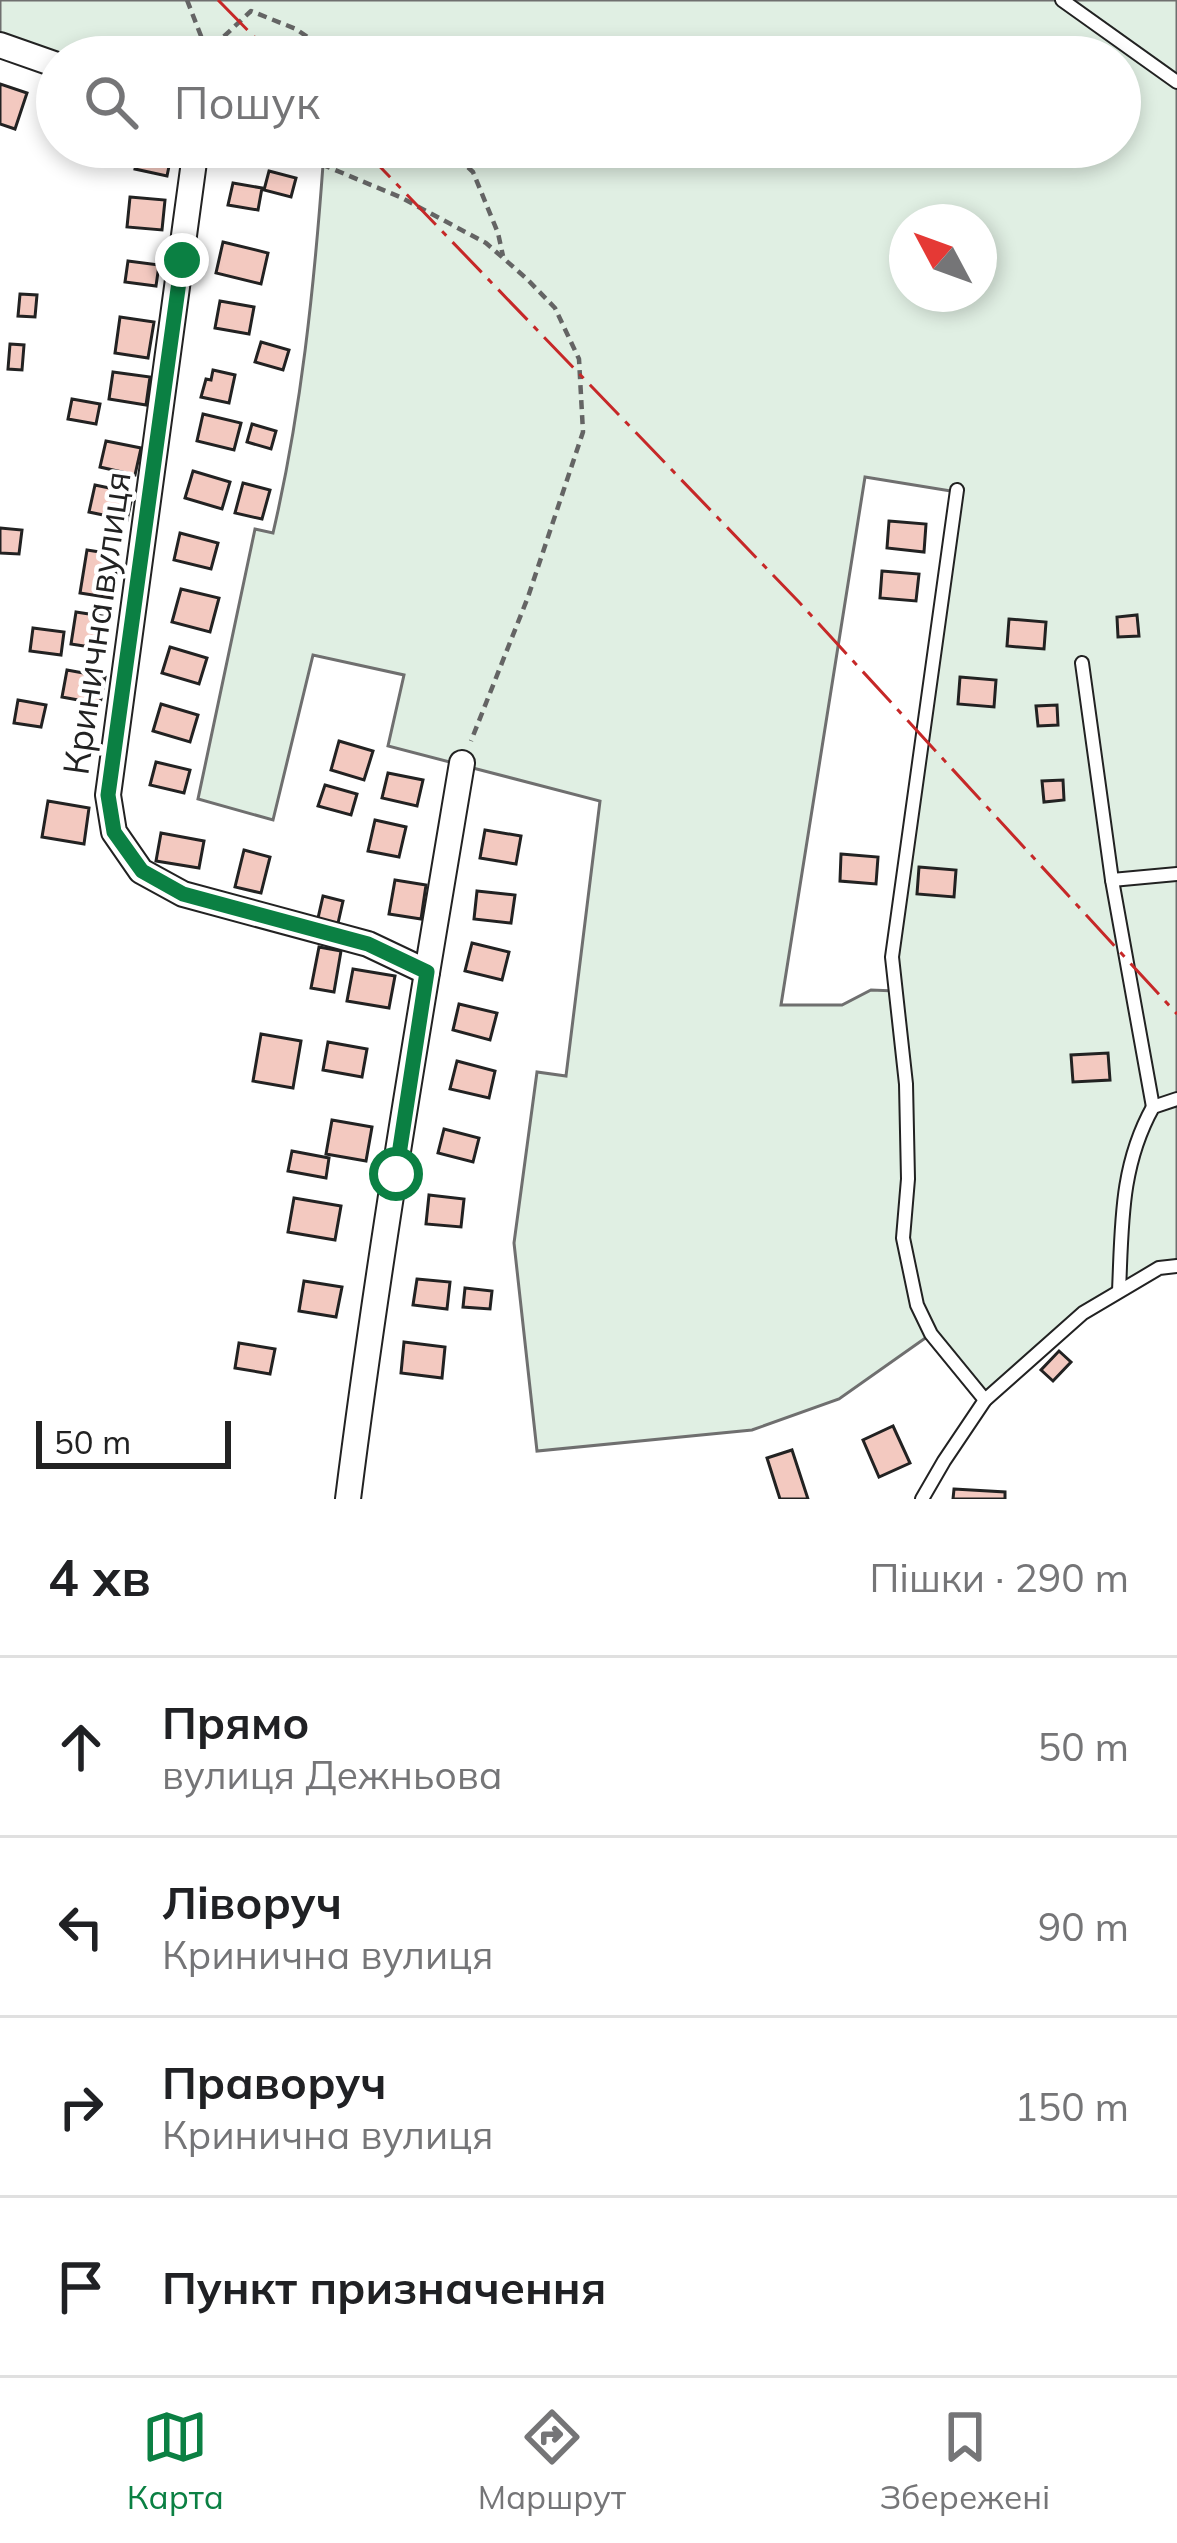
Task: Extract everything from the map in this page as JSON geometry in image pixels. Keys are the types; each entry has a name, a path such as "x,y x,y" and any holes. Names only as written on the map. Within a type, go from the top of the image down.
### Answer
{"street":[{"path":"0,45 36,58"},
{"name":"Кринична вулиця","path":"193,168 108,795 114,832 142,871 183,894 368,944 427,972"},
{"path":"348,1499 462,763"}],"lane":[{"path":"1062,0 1112,36"},
{"path":"1141,56 1177,82"},
{"path":"957,490 892,957 906,1084 908,1179 903,1238 916,1304 931,1334 985,1400"},
{"path":"1082,663 1112,880 1153,1107 1137,1135 1123,1196 1119,1292"},
{"path":"1112,880 1177,874"},
{"path":"1153,1107 1177,1099"},
{"path":"922,1499 985,1400 1082,1313 1159,1268 1177,1266"}],"path":[{"path":"187,0 201,36"},
{"path":"224,36 251,11 306,36"},
{"path":"331,168 400,196 486,243 555,308 579,359 583,431 528,597 462,763"},
{"path":"469,168 498,233 503,257"}],"green space":[{"path":"0,0 1177,0 1177,1266 1154,1272 1102,1300 985,1400 931,1334 839,1399 752,1430 537,1451 514,1243 537,1072 566,1076 600,801 388,746 404,675 313,655 273,820 198,799 255,529 273,533 291,442 323,168 1141,168 1141,36 36,36 36,53 0,45","holes":["865,477 957,492 892,957 895,991 871,990 842,1005 781,1005"]}],"building":[{"path":"0,84 27,93 15,129 0,124"},
{"path":"135,168 169,168 167,176"},
{"path":"269,171 296,178 291,197 264,190"},
{"path":"233,183 262,188 258,210 228,205"},
{"path":"130,197 165,200 162,230 127,227"},
{"path":"223,242 268,253 261,284 216,273"},
{"path":"128,261 159,265 156,286 125,282"},
{"path":"20,294 37,295 35,317 18,316"},
{"path":"220,301 254,307 249,334 215,328"},
{"path":"120,317 154,322 148,358 115,353"},
{"path":"261,342 289,350 283,370 255,362"},
{"path":"10,344 24,345 22,370 8,369"},
{"path":"213,370 235,375 229,403 201,397"},
{"path":"113,372 150,377 146,405 109,399"},
{"path":"72,399 100,404 96,424 68,419"},
{"path":"203,414 241,423 234,450 197,441"},
{"path":"252,424 276,431 271,449 247,442"},
{"path":"106,441 141,448 135,475 100,467"},
{"path":"193,471 230,482 222,509 185,498"},
{"path":"243,483 270,490 262,519 235,513"},
{"path":"95,485 133,493 127,520 89,512"},
{"path":"889,521 926,524 924,552 887,548"},
{"path":"0,528 22,530 19,554 0,553"},
{"path":"180,533 218,543 211,569 174,560"},
{"path":"87,550 119,555 112,598 80,593"},
{"path":"882,571 919,574 916,601 880,598"},
{"path":"181,589 219,598 210,632 172,622"},
{"path":"76,612 102,616 97,648 71,644"},
{"path":"1137,615 1139,636 1118,637 1117,617"},
{"path":"1009,619 1046,622 1044,649 1007,646"},
{"path":"33,628 64,632 61,655 30,651"},
{"path":"170,647 207,658 199,684 162,673"},
{"path":"67,670 105,677 100,704 62,697"},
{"path":"960,677 996,680 994,707 958,704"},
{"path":"18,700 46,705 41,727 14,723"},
{"path":"161,704 198,715 190,742 153,731"},
{"path":"1057,705 1058,725 1038,726 1036,706"},
{"path":"339,741 373,751 364,780 331,770"},
{"path":"156,762 190,770 184,793 150,785"},
{"path":"388,773 423,780 417,806 382,798"},
{"path":"1063,780 1064,800 1044,802 1042,781"},
{"path":"325,785 357,794 351,815 318,806"},
{"path":"48,801 89,808 84,844 42,837"},
{"path":"375,820 406,827 399,857 368,851"},
{"path":"485,830 521,836 516,864 480,858"},
{"path":"161,833 204,841 199,868 156,861"},
{"path":"244,850 270,857 261,893 235,887"},
{"path":"841,854 878,857 876,884 840,881"},
{"path":"919,867 956,870 954,897 917,894"},
{"path":"395,880 426,885 421,919 389,914"},
{"path":"477,891 515,895 511,923 474,919"},
{"path":"323,896 343,901 336,932 316,927"},
{"path":"472,943 509,952 502,980 465,971"},
{"path":"319,947 341,951 334,992 311,988"},
{"path":"353,969 395,976 389,1008 347,1001"},
{"path":"459,1004 497,1013 490,1040 453,1030"},
{"path":"261,1034 301,1041 293,1088 253,1081"},
{"path":"328,1042 367,1049 362,1077 323,1070"},
{"path":"1108,1053 1110,1080 1073,1082 1071,1055"},
{"path":"457,1061 495,1071 489,1098 450,1089"},
{"path":"332,1120 372,1127 366,1161 326,1154"},
{"path":"444,1129 479,1138 473,1162 438,1153"},
{"path":"292,1151 329,1158 326,1178 288,1171"},
{"path":"429,1195 464,1199 461,1227 426,1224"},
{"path":"294,1198 341,1206 335,1240 288,1232"},
{"path":"417,1279 450,1282 447,1309 413,1305"},
{"path":"304,1281 342,1287 336,1317 299,1311"},
{"path":"465,1288 492,1291 490,1309 463,1307"},
{"path":"404,1342 445,1347 442,1378 401,1373"},
{"path":"239,1343 275,1349 270,1374 235,1368"},
{"path":"1059,1351 1071,1362 1053,1381 1041,1370"},
{"path":"893,1426 910,1463 879,1477 863,1440"},
{"path":"792,1450 808,1499 780,1499 767,1458"},
{"path":"954,1489 1005,1492 1005,1499 953,1499"}],"power":[{"path":"218,0 253,36"},
{"path":"381,168 798,601 1177,1014"}],"route":[{"path":"182,260 108,795 114,832 142,871 183,894 368,944 427,972 396,1174"}]}
